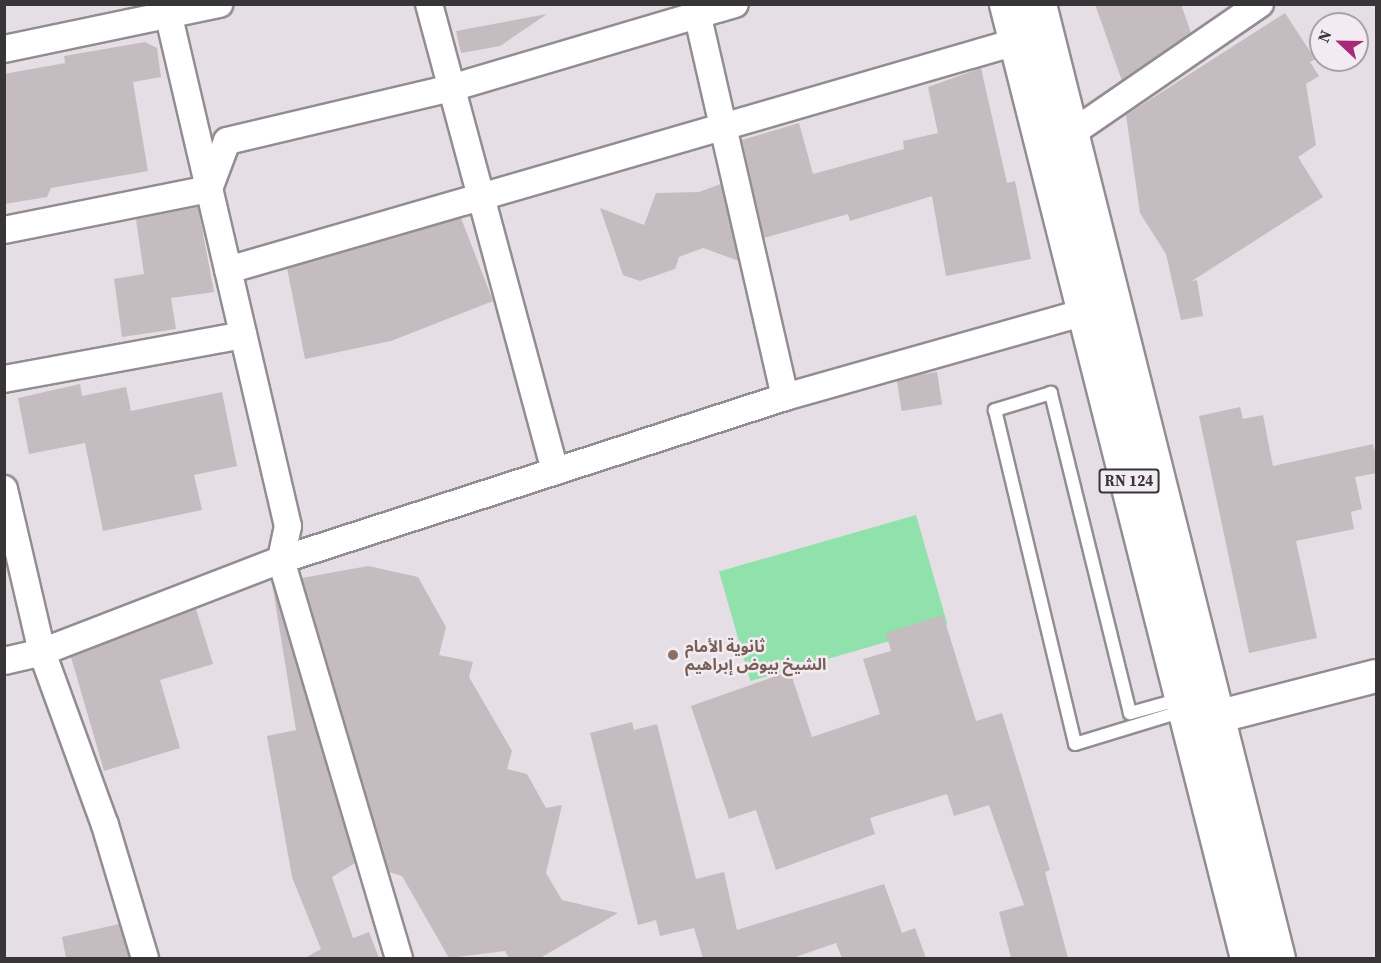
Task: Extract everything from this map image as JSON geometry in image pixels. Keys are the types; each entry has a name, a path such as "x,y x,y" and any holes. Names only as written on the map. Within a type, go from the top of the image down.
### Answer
{"main road":[{"name":"RN 124","path":"1006,4 1193,712 1278,958"},
{"name":"RN 124","path":"1039,4 1072,133 1247,958"}],"street":[{"path":"4,49 167,11 219,4"},
{"path":"429,4 479,198 555,471"},
{"path":"209,189 227,141 451,88 697,10 735,4"},
{"path":"1072,133 1260,4"},
{"path":"697,10 784,397"},
{"path":"167,11 288,526 281,560 399,958"},
{"path":"228,270 479,198 724,124 1016,42"},
{"path":"4,230 209,189"},
{"path":"4,661 42,652 281,560 784,397 1086,312"},
{"path":"4,379 243,335"},
{"path":"6,503 42,652 105,825 145,958"},
{"path":"1193,712 1377,676"}],"lane":[{"path":"1051,393 1130,713 1193,712 1075,744 995,410 1051,393"}],"green space":[{"path":"916,515 947,625 750,681 719,572"}],"building":[{"path":"1095,4 1181,4 1191,33 1122,81"},
{"path":"1285,13 1309,50 1309,72 1316,72 1319,76 1306,84 1316,145 1298,157 1323,197 1192,281 1197,280 1203,316 1181,320 1166,254 1140,213 1126,115"},
{"path":"547,14 500,46 461,53 456,31"},
{"path":"145,42 157,48 161,77 133,82 148,171 51,188 47,197 4,204 4,74 65,63 64,56"},
{"path":"981,68 1007,183 1015,181 1031,259 946,276 932,196 850,221 848,214 764,238 742,140 799,123 813,174 904,149 903,141 938,133 928,87"},
{"path":"721,184 739,261 703,248 679,257 675,269 640,281 623,275 600,208 644,225 656,193 699,192"},
{"path":"198,207 214,292 171,298 176,329 122,337 114,279 144,274 136,219"},
{"path":"461,218 493,301 391,341 305,359 287,268"},
{"path":"937,372 942,405 902,411 897,378"},
{"path":"80,384 82,396 126,387 131,411 222,392 237,466 194,475 202,510 103,531 85,443 29,454 18,398"},
{"path":"1240,407 1243,419 1263,415 1273,466 1373,444 1377,460 1377,473 1355,477 1362,509 1351,512 1354,529 1296,541 1317,638 1249,653 1199,416"},
{"path":"368,566 418,577 446,627 439,655 473,662 469,677 512,751 507,769 527,774 546,808 562,805 546,873 562,900 618,913 540,958 509,958 505,951 449,958 402,876 389,872 302,578"},
{"path":"272,583 355,863 332,877 353,938 369,932 379,958 305,958 321,949 292,877 267,736 296,730"},
{"path":"196,609 213,664 160,680 180,748 104,771 71,657"},
{"path":"943,615 976,721 1002,713 1050,870 1045,872 1068,958 1011,958 999,912 1024,905 989,805 954,816 947,794 870,818 875,834 776,870 756,810 729,819 691,706 790,671 812,737 880,714 863,659 891,651 886,633"},
{"path":"632,722 634,730 657,724 696,879 724,872 737,930 884,884 902,933 915,928 926,958 842,958 836,943 793,958 703,958 694,928 660,936 656,920 638,925 590,733"},
{"path":"119,924 129,958 66,958 62,937"}],"place":[{"name":"ثانوية الأمام الشيخ بيوض إبراهيم","path":"673,655"}]}
